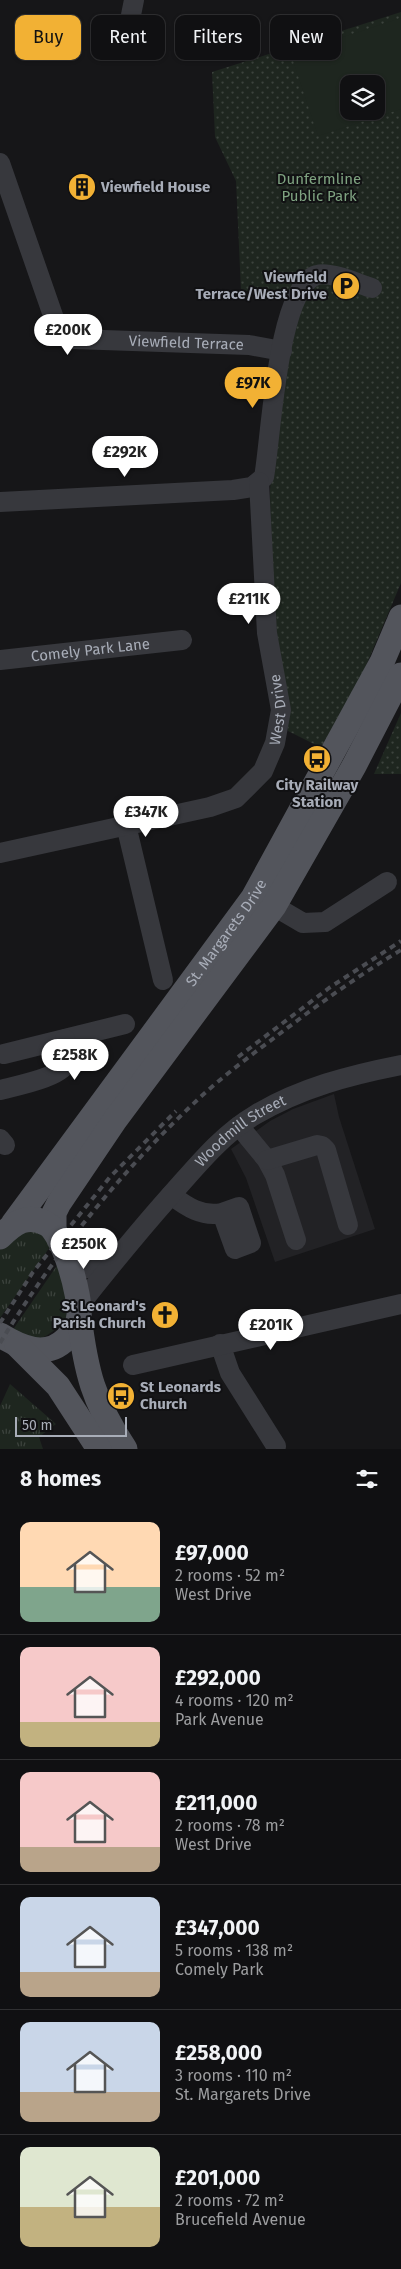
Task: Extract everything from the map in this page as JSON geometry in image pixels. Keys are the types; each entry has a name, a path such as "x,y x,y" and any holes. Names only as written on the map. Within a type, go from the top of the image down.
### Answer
{"main road":[{"name":"St. Margarets Drive","path":"7,1230 253,898 382,662 401,617"},
{"name":"St. Margarets Drive","path":"54,1230 54,1213 59,1203 115,1120 274,906 354,766 401,675"},
{"path":"7,1230 34,1220 48,1225 54,1230 72,1275 87,1372 92,1388 107,1422 125,1449"},
{"path":"8,1340 33,1350 53,1348 70,1335 78,1312"},
{"path":"8,1340 58,1386 99,1449"}],"street":[{"path":"131,15 134,0"},
{"name":"Viewfield Terrace","path":"0,163 57,327 62,335 74,339 249,345 282,351"},
{"name":"West Drive","path":"126,825 210,806 236,798 264,771 275,743 282,710 266,633 259,482 264,476 267,462 273,393 282,351 293,303 309,279 317,274 332,276 372,288"},
{"path":"0,502 233,490 252,487 259,482"},
{"name":"Comely Park Lane","path":"0,660 182,640"},
{"path":"0,853 126,825 163,980"},
{"path":"274,906 303,923 325,922 387,882"},
{"path":"4,1054 125,1024"},
{"path":"0,1090 53,1075 61,1070 68,1060 65,1040"},
{"name":"Woodmill Street","path":"78,1312 118,1255 207,1154 239,1126 254,1115 283,1100 326,1083 401,1065"},
{"path":"239,1126 267,1160 275,1175 296,1240"},
{"path":"267,1160 317,1145 322,1146 326,1150 348,1226"},
{"path":"171,1195 185,1205 202,1213 213,1215 222,1213"},
{"name":"Woodmill Street","path":"64,1253 79,1267 90,1269 104,1265 118,1255"},
{"path":"133,1365 401,1304"},
{"path":"220,1344 230,1373 276,1446"}],"shaded area":[{"path":"334,1094 339,1117 375,1229 275,1262 246,1178 231,1149 270,1121 293,1109"}],"green space":[{"name":"Dunfermline Public Park","path":"401,12 401,583 349,706 322,748 288,731 287,706 272,632 270,490 278,401 299,304 278,291 241,291 236,181 215,137 212,72 250,60 260,60 260,57 270,54 270,60 341,60 341,31"},
{"path":"401,18 401,109 385,114 385,75 340,75 340,120 367,120 318,136 293,60 341,60 341,38"},
{"path":"401,713 401,774 374,774"},
{"path":"42,1231 52,1244 0,1318 0,1249 19,1232"},
{"path":"60,1261 67,1298 66,1320 52,1332 40,1338 27,1339 10,1334"},
{"path":"10,1384 56,1424 39,1437 43,1449 0,1449 0,1406"}],"railway":[{"path":"238,1057 329,988 401,941"},
{"path":"0,1343 42,1279 88,1218 138,1159 165,1132 203,1095 250,1056 328,998 401,950"},
{"path":"0,1323 33,1272 110,1177 176,1111"}],"place":[{"name":"Viewfield House","path":"82,187"},
{"name":"Viewfield Terrace/West Drive","path":"346,286"},
{"name":"City Railway Station","path":"317,759"},
{"name":"St Leonard's Parish Church","path":"165,1315"},
{"name":"St Leonards Church","path":"121,1396"}]}
